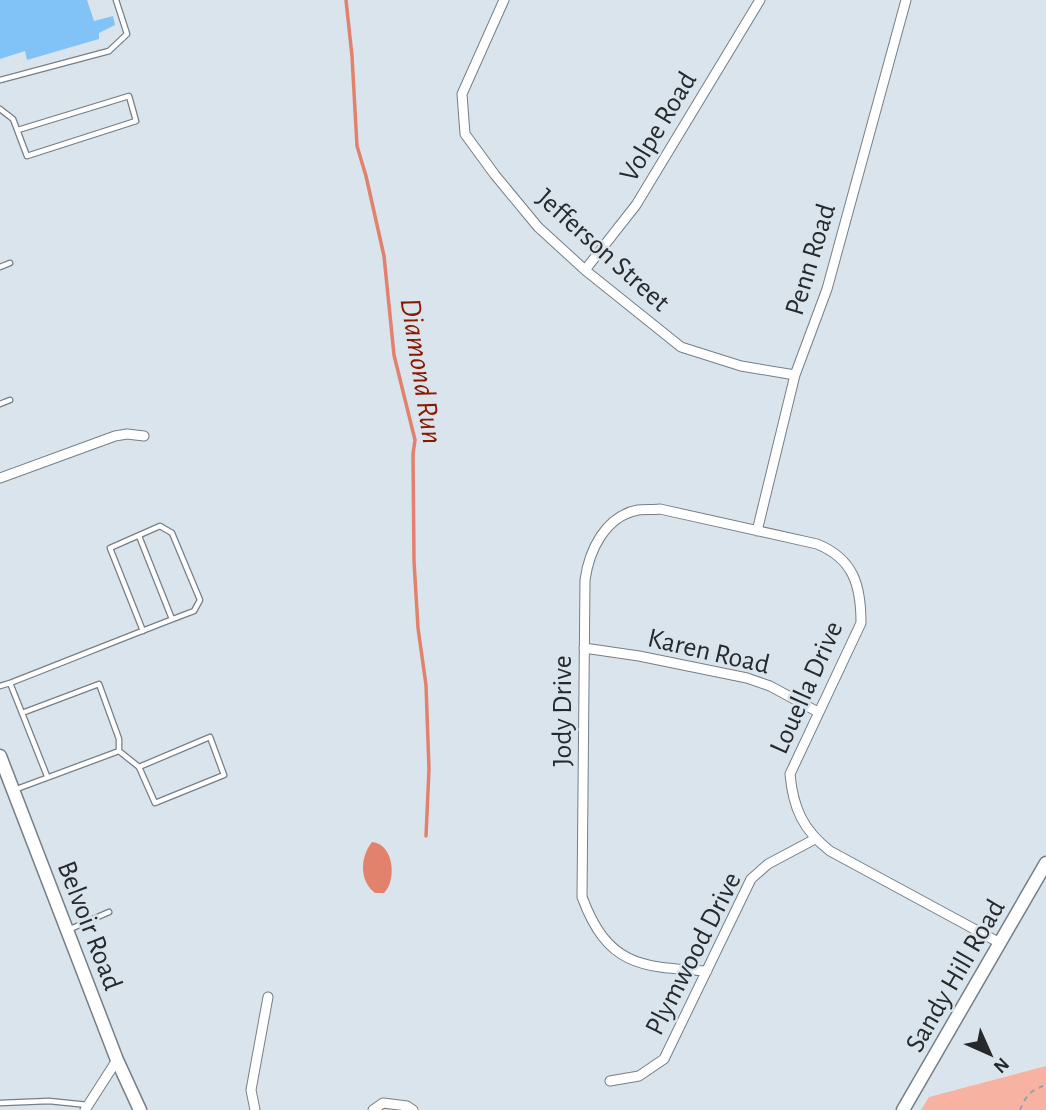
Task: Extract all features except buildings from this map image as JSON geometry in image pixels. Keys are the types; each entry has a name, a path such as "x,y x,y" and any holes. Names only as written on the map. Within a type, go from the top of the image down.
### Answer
{"street":[{"name":"Jefferson Street","path":"504,0 462,94 465,134 495,175 538,227 585,270 681,347 741,366 794,375"},
{"name":"Volpe Road","path":"585,270 636,205 760,0"},
{"name":"Penn Road","path":"757,531 794,375 827,289 906,0"},
{"path":"0,478 115,436 144,436"},
{"name":"Jody Drive","path":"707,971 639,964 609,944 588,913 582,897 587,565 597,541 624,515 637,510 660,509 757,531"},
{"name":"Louella Drive","path":"757,531 828,548 850,570 861,596 861,623 855,639 790,774 792,797 815,839"},
{"name":"Karen Road","path":"584,648 747,678 776,689 818,712"},
{"name":"Belvoir Road","path":"0,755 117,1060 140,1110"},
{"path":"815,839 830,851 1000,943"},
{"name":"Plymwood Drive","path":"610,1081 639,1076 664,1059 751,879 768,864 815,839"},
{"name":"Sandy Hill Road","path":"903,1110 1046,863"},
{"path":"254,1110 251,1090 268,997"},
{"path":"87,1108 117,1060"},
{"path":"373,1110 383,1103 407,1106 413,1110"}],"lane":[{"path":"0,80 109,51 127,34 116,0"},
{"path":"0,109 13,120 27,156 136,121 129,96 18,130"},
{"path":"0,267 10,264"},
{"path":"0,404 10,400"},
{"path":"0,686 144,631 194,611 200,600 172,533 160,526 110,548 144,631"},
{"path":"139,536 172,619"},
{"path":"10,682 47,776"},
{"path":"22,713 99,684 120,739 118,751"},
{"path":"118,751 139,767 155,803 224,775 210,737 139,767"},
{"path":"13,791 118,751"},
{"path":"67,931 109,912"},
{"path":"0,1103 49,1101 87,1108"}],"path":[{"path":"1020,1110 1026,1095 1046,1085"}],"shaded area":[{"path":"372,842 385,849 391,863 391,880 384,893 375,893 364,876 363,862"},
{"path":"1046,1066 1046,1110 921,1110 929,1097"}],"waterway":[{"name":"Diamond Run","path":"346,0 357,146 384,256 394,355 415,440 414,561 418,628 426,685 429,769 426,836"}]}
